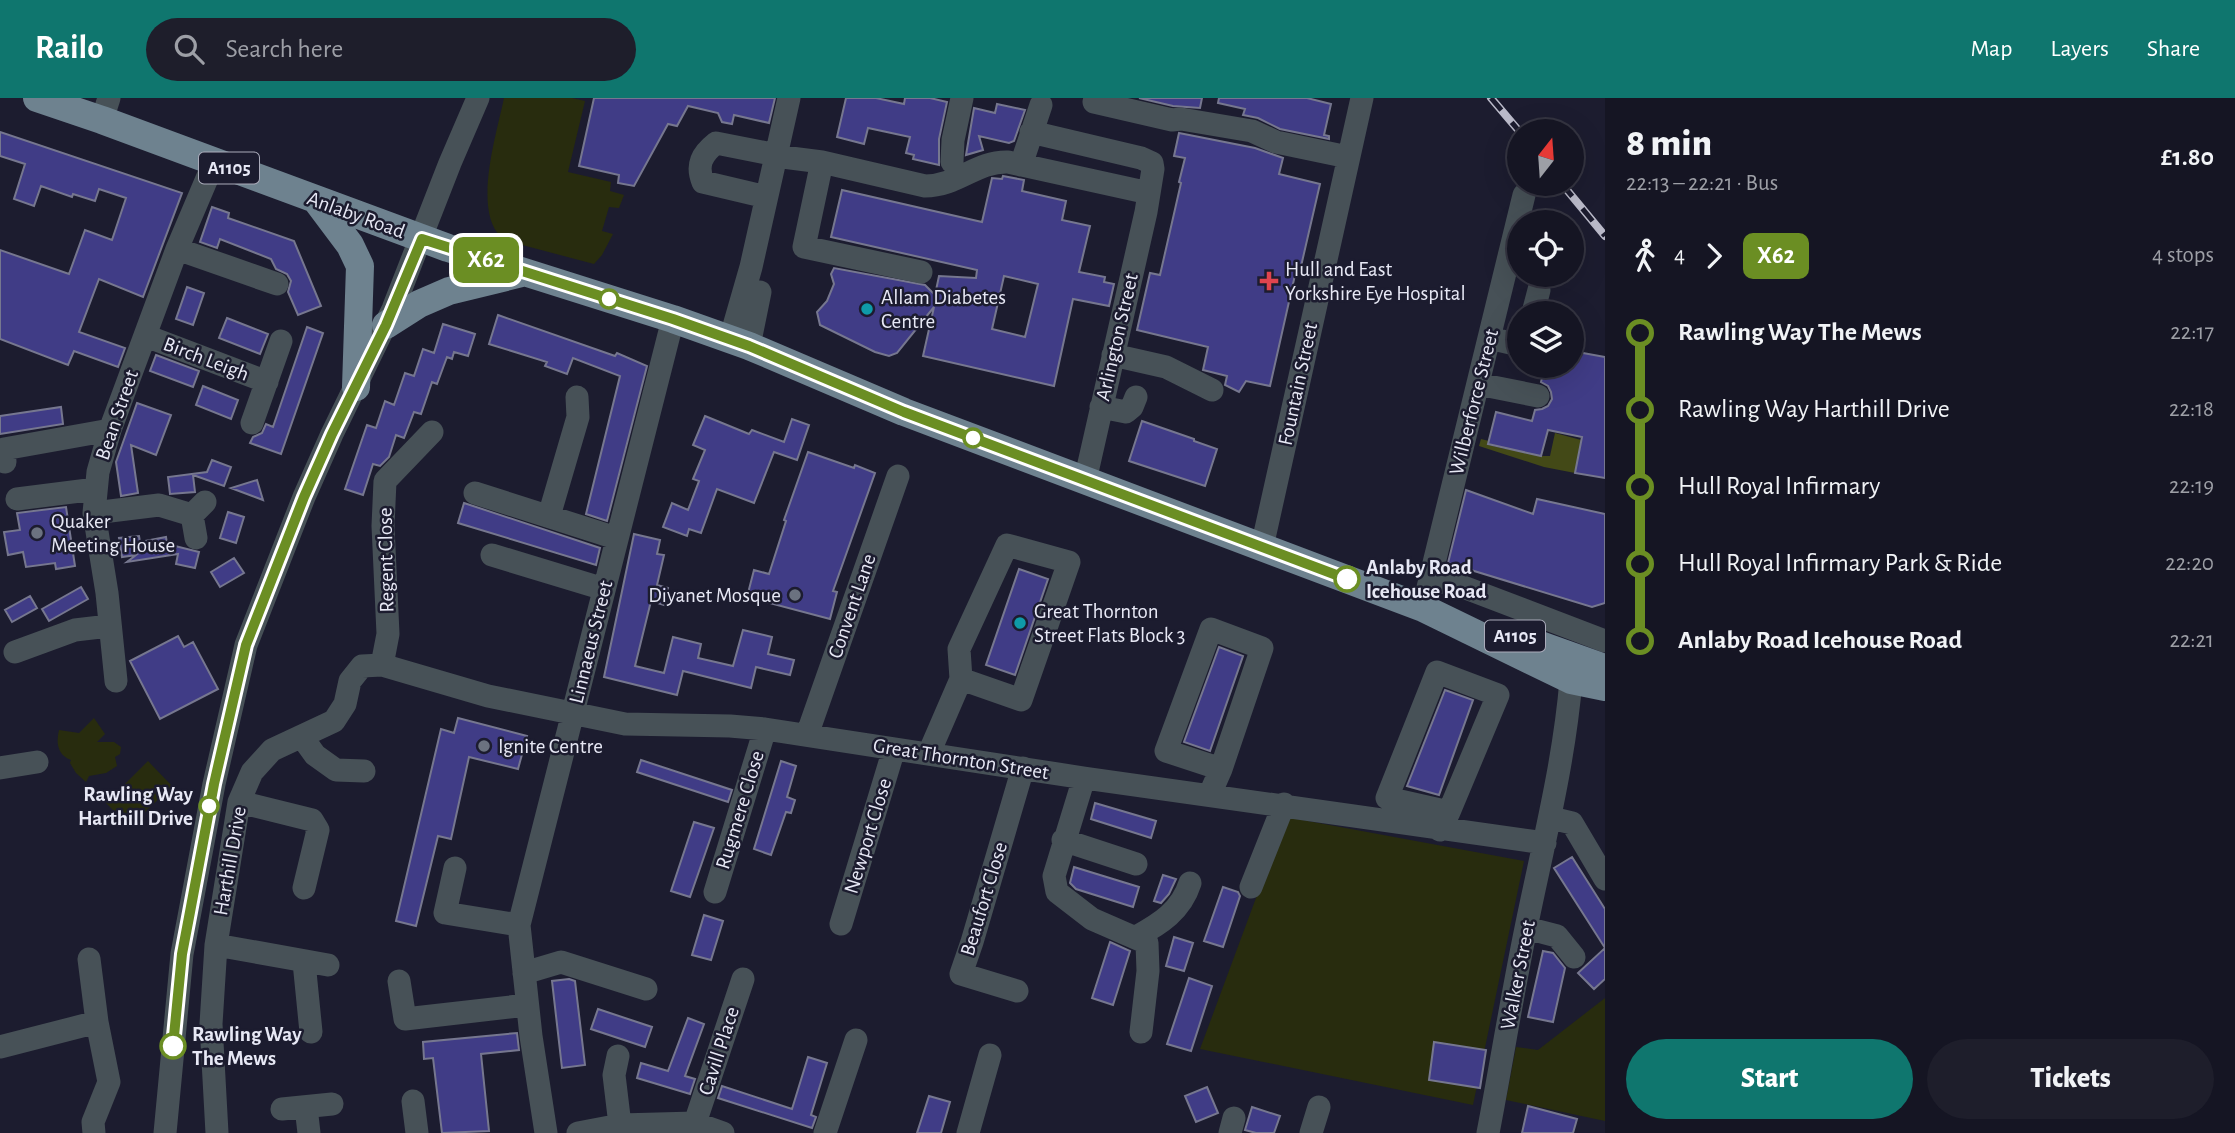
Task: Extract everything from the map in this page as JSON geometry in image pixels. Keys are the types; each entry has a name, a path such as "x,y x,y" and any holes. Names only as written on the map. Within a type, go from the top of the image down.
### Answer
{"main road":[{"name":"Anlaby Road","path":"37,98 106,109 214,162 317,201 422,239 740,343 904,412 1262,547 1426,596 1571,680 1605,687"},
{"path":"317,201 350,245 359,266 356,387"},
{"path":"386,325 419,304 449,291 525,272"},
{"name":"Anlaby Road","path":"1426,596 1448,611 1605,668"}],"street":[{"path":"450,163 468,98"},
{"path":"165,1133 182,954 214,784 246,645 304,497 386,325 478,98"},
{"path":"740,343 764,277 751,267 789,98"},
{"path":"952,162 953,140 962,98"},
{"path":"1095,98 1094,102 1172,120 1181,119 1252,131 1276,142 1348,157"},
{"path":"1360,106 1373,108 1376,98"},
{"path":"1021,165 1041,105"},
{"name":"Fountain Street","path":"1262,547 1360,106"},
{"path":"1031,132 1099,147 1091,181"},
{"path":"765,200 758,195 702,182 698,171 703,153 716,143 925,186 940,186 994,162 1021,165 1149,193"},
{"name":"Arlington Street","path":"1085,481 1153,169 1152,163 1099,147"},
{"name":"Bean Street","path":"116,681 107,593 94,513 98,472 110,430 177,249 214,162"},
{"path":"822,163 804,247 921,272"},
{"name":"Wilberforce Street","path":"1426,596 1524,196"},
{"path":"177,249 277,284"},
{"path":"1536,301 1539,290"},
{"name":"Linnaeus Street","path":"546,1133 527,1005 519,925 673,319"},
{"name":"Birch Leigh","path":"146,336 267,382"},
{"path":"1489,338 1507,342"},
{"name":"Birch Leigh","path":"251,423 281,341"},
{"path":"1113,355 1166,367 1212,390"},
{"path":"1478,384 1538,396"},
{"path":"549,516 578,417 577,397"},
{"path":"1101,407 1126,412 1132,407 1136,397"},
{"path":"5,462 4,449 110,430"},
{"name":"Regent Close","path":"382,665 388,634 383,526 385,481 432,432"},
{"name":"Convent Lane","path":"807,735 898,476"},
{"path":"17,499 96,489"},
{"path":"475,493 616,538"},
{"path":"94,513 159,505 198,518"},
{"path":"929,753 961,679 959,649 1007,545 1069,562 1021,701 961,679"},
{"path":"492,555 604,589"},
{"path":"1426,596 1450,582 1605,641"},
{"path":"15,652 75,631 109,626"},
{"path":"1210,794 1221,769 1262,648 1211,629 1166,751 1221,769"},
{"name":"Great Thornton Street","path":"382,665 488,696 625,724 765,729 1084,778 1444,821 1545,843"},
{"name":"Harthill Drive","path":"217,1133 211,1024 216,945 239,802 252,772 272,750 334,721 345,704 350,681 362,666 382,665"},
{"path":"1437,672 1498,695 1444,821 1387,798 1437,672"},
{"name":"Walker Street","path":"1488,1133 1526,928 1551,818 1569,709 1571,680"},
{"name":"Rugmere Close","path":"715,892 765,729"},
{"path":"302,737 315,755 336,770 364,771"},
{"name":"Newport Close","path":"841,924 894,749"},
{"path":"0,768 37,762"},
{"name":"Beaufort Close","path":"1017,991 961,974 1023,768"},
{"path":"1084,778 1054,876 1057,892 1092,919 1147,943 1148,971 1141,1032"},
{"path":"239,802 312,820 318,830 303,888"},
{"path":"1251,887 1284,804"},
{"path":"1551,818 1572,823 1605,879"},
{"path":"1063,840 1136,864"},
{"path":"455,868 445,913 519,925"},
{"path":"1136,937 1176,910 1185,899 1190,883"},
{"path":"1526,928 1557,936 1574,957"},
{"path":"216,945 328,965"},
{"path":"89,959 97,1022 109,1082 93,1122 94,1133"},
{"path":"304,962 310,1032"},
{"path":"524,973 561,962 646,989"},
{"name":"Cavill Place","path":"695,1123 743,979"},
{"path":"399,981 405,1019 527,1005"},
{"path":"0,1046 97,1022"},
{"path":"825,1133 856,1040"},
{"path":"968,1133 990,1055"},
{"path":"618,1056 614,1074 620,1125"},
{"path":"413,1101 417,1133"},
{"path":"282,1109 332,1104"},
{"path":"306,1107 309,1133"},
{"path":"1311,1133 1319,1108"},
{"name":"Cavill Place","path":"578,1133 620,1125 695,1123 723,1133"}],"green space":[{"path":"504,98 572,98 585,101 568,172 611,182 610,191 624,195 619,208 609,207 602,231 613,234 594,264 507,241 496,230 490,215 489,175"},
{"path":"1555,433 1581,440 1575,473 1544,467 1479,446 1481,439 1489,441 1489,445 1505,449 1506,447 1550,456"},
{"path":"94,718 105,734 97,742 114,742 121,747 120,754 115,757 117,766 106,773 89,776 86,782 76,773 71,760 60,751 58,735 59,730 79,733"},
{"path":"148,761 172,786 130,827 106,803"},
{"path":"1286,817 1524,861 1473,1105 1200,1049"},
{"path":"1605,998 1605,1121 1506,1100 1516,1047 1538,1050"}],"building":[{"path":"594,98 775,98 769,123 734,115 732,124 722,122 718,113 688,106 677,126 668,124 634,186 618,183 619,175 579,166"},
{"path":"846,98 876,98 904,104 905,98 930,98 947,102 939,139 939,165 913,159 914,155 906,153 910,137 868,128 864,144 837,137"},
{"path":"1139,98 1202,98 1200,108 1173,106"},
{"path":"1219,98 1307,98 1331,104 1324,135 1329,136 1329,139 1280,129 1258,118 1243,115 1245,109 1218,103"},
{"path":"997,104 1025,110 1014,141 1009,143 979,136 983,150 966,155 974,108 995,113"},
{"path":"0,132 182,193 143,297 99,279 79,332 125,348 118,367 74,351 68,365 0,339 0,250 69,274 85,230 112,240 126,198 99,189 95,201 73,194 72,197 41,186 34,206 14,199 25,164 0,156"},
{"path":"1179,133 1255,148 1283,158 1279,174 1320,184 1299,275 1295,275 1270,386 1246,381 1239,392 1225,385 1227,376 1203,370 1208,347 1137,330 1150,273 1160,275 1181,183 1179,182 1185,158 1174,156"},
{"path":"1003,176 1024,180 1022,191 1066,201 1062,220 1090,226 1079,272 1105,277 1104,282 1114,284 1109,306 1073,299 1054,386 923,356 934,307 897,353 889,356 820,325 817,312 827,301 834,284 831,274 834,268 925,285 935,295 939,276 976,278 977,270 831,237 842,190 982,222 992,178 1002,179","holes":["1004,276 1038,284 1025,337 992,329"]},
{"path":"212,207 229,213 228,218 294,241 321,306 298,315 288,292 291,281 287,274 276,269 271,259 220,239 217,248 200,242"},
{"path":"187,287 204,293 193,325 176,319"},
{"path":"498,315 615,356 617,353 647,366 607,521 586,514 620,376 573,358 567,374 545,366 547,362 489,344"},
{"path":"227,318 268,334 260,354 219,338"},
{"path":"443,324 475,334 468,356 454,352 452,359 447,357 437,384 432,382 421,414 414,412 404,438 396,435 389,457 380,466 373,464 363,495 345,489 367,425 376,428 385,401 394,405 405,373 414,376 423,349 434,353"},
{"path":"307,327 323,333 281,454 250,443 253,437 262,433 266,424 273,427"},
{"path":"1584,353 1605,357 1605,478 1575,473 1582,437 1548,430 1541,456 1488,444 1496,412 1532,421 1535,410 1548,406 1552,399 1551,392 1548,386 1541,382 1542,378 1584,378"},
{"path":"156,355 199,371 193,387 150,371"},
{"path":"203,386 238,400 231,419 196,405"},
{"path":"137,403 171,415 156,455 131,445 138,493 121,496 116,462"},
{"path":"61,407 63,424 0,434 0,416"},
{"path":"705,416 749,434 752,430 784,442 792,419 809,425 797,460 774,452 754,503 717,489 701,533 689,529 687,536 663,527 672,503 688,510 699,481 693,479 705,450 693,445"},
{"path":"1142,421 1217,449 1205,486 1129,461"},
{"path":"808,452 875,473 833,591 837,592 830,619 747,597 754,570 769,574 786,521 784,520"},
{"path":"212,460 231,467 224,486 193,475 195,492 170,494 168,477 207,472"},
{"path":"257,480 263,500 231,488"},
{"path":"1466,490 1533,514 1537,499 1605,514 1605,603 1592,607 1448,563"},
{"path":"464,503 600,548 596,565 458,523"},
{"name":"Quaker Meeting House","path":"66,507 75,566 56,569 55,563 26,567 23,552 8,555 4,532 20,530 17,513"},
{"path":"228,512 244,517 236,543 220,538"},
{"path":"634,534 660,540 657,554 664,555 657,585 668,588 664,605 651,601 635,666 664,673 673,637 701,644 698,658 733,666 743,630 772,637 768,654 794,660 790,675 756,667 751,688 683,671 677,695 604,677"},
{"path":"139,536 140,542 166,537 167,544 199,552 195,568 176,564 178,554 127,562 136,555 122,557 119,538"},
{"path":"234,558 244,573 220,587 211,572"},
{"name":"Great Thornton Street Flats Block 3","path":"1019,569 1048,579 1015,675 986,665"},
{"path":"81,587 88,599 49,621 42,609"},
{"path":"30,596 37,608 12,622 5,610"},
{"path":"178,636 184,647 193,642 218,689 160,719 130,661"},
{"path":"1219,647 1243,656 1210,751 1184,742"},
{"path":"1445,690 1473,700 1439,795 1407,786"},
{"path":"458,718 527,736 518,769 469,757 451,839 438,836 416,926 396,921 441,729 454,733"},
{"path":"641,760 732,790 728,802 637,772"},
{"path":"781,761 796,766 787,797 795,800 791,813 786,812 771,855 754,849"},
{"path":"1095,803 1156,821 1151,838 1091,819"},
{"path":"694,822 714,828 690,897 671,891"},
{"path":"1572,857 1605,909 1605,948 1554,868"},
{"path":"1074,867 1139,887 1133,907 1076,889 1070,883"},
{"path":"1163,875 1176,879 1161,903 1154,901"},
{"path":"1223,887 1238,892 1240,896 1223,947 1204,941"},
{"path":"704,915 723,921 711,960 692,955"},
{"path":"1174,937 1193,943 1184,971 1166,966"},
{"path":"1110,942 1130,951 1113,1005 1092,998"},
{"path":"1605,948 1605,979 1594,989 1578,973"},
{"path":"1543,951 1553,953 1565,968 1553,1022 1528,1017"},
{"path":"1189,978 1212,986 1191,1051 1167,1044"},
{"path":"552,981 575,981 585,1065 562,1068"},
{"path":"598,1009 652,1027 645,1047 591,1029"},
{"path":"688,1018 704,1024 685,1076 695,1079 690,1094 637,1078 641,1063 668,1071"},
{"path":"517,1033 519,1050 481,1054 489,1131 442,1133 433,1058 424,1059 423,1042"},
{"path":"1434,1042 1486,1050 1480,1088 1429,1080"},
{"path":"808,1057 827,1063 811,1115 816,1117 812,1128 718,1098 722,1086 792,1109"},
{"path":"1207,1087 1218,1113 1196,1122 1185,1096"},
{"path":"929,1096 950,1102 941,1133 917,1133"},
{"path":"1528,1106 1577,1119 1573,1133 1522,1133"},
{"path":"1252,1107 1280,1116 1274,1133 1245,1130"}],"railway":[{"path":"1491,98 1509,119"},
{"path":"1572,196 1605,236"}],"bus line":[{"name":"X62","path":"173,1046 182,954 214,784 246,645 304,497 386,325 422,239 749,346 904,412 1347,579"}],"place":[{"name":"Hull and East Yorkshire Eye Hospital","path":"1269,281"},
{"name":"Allam Diabetes Centre","path":"867,309"},
{"name":"Quaker Meeting House","path":"37,533"},
{"name":"Anlaby Road Icehouse Road","path":"1347,579"},
{"name":"Diyanet Mosque","path":"795,595"},
{"name":"Great Thornton Street Flats Block 3","path":"1020,623"},
{"name":"Ignite Centre","path":"484,746"},
{"name":"Rawling Way Harthill Drive","path":"209,806"},
{"name":"Rawling Way The Mews","path":"173,1046"}]}
